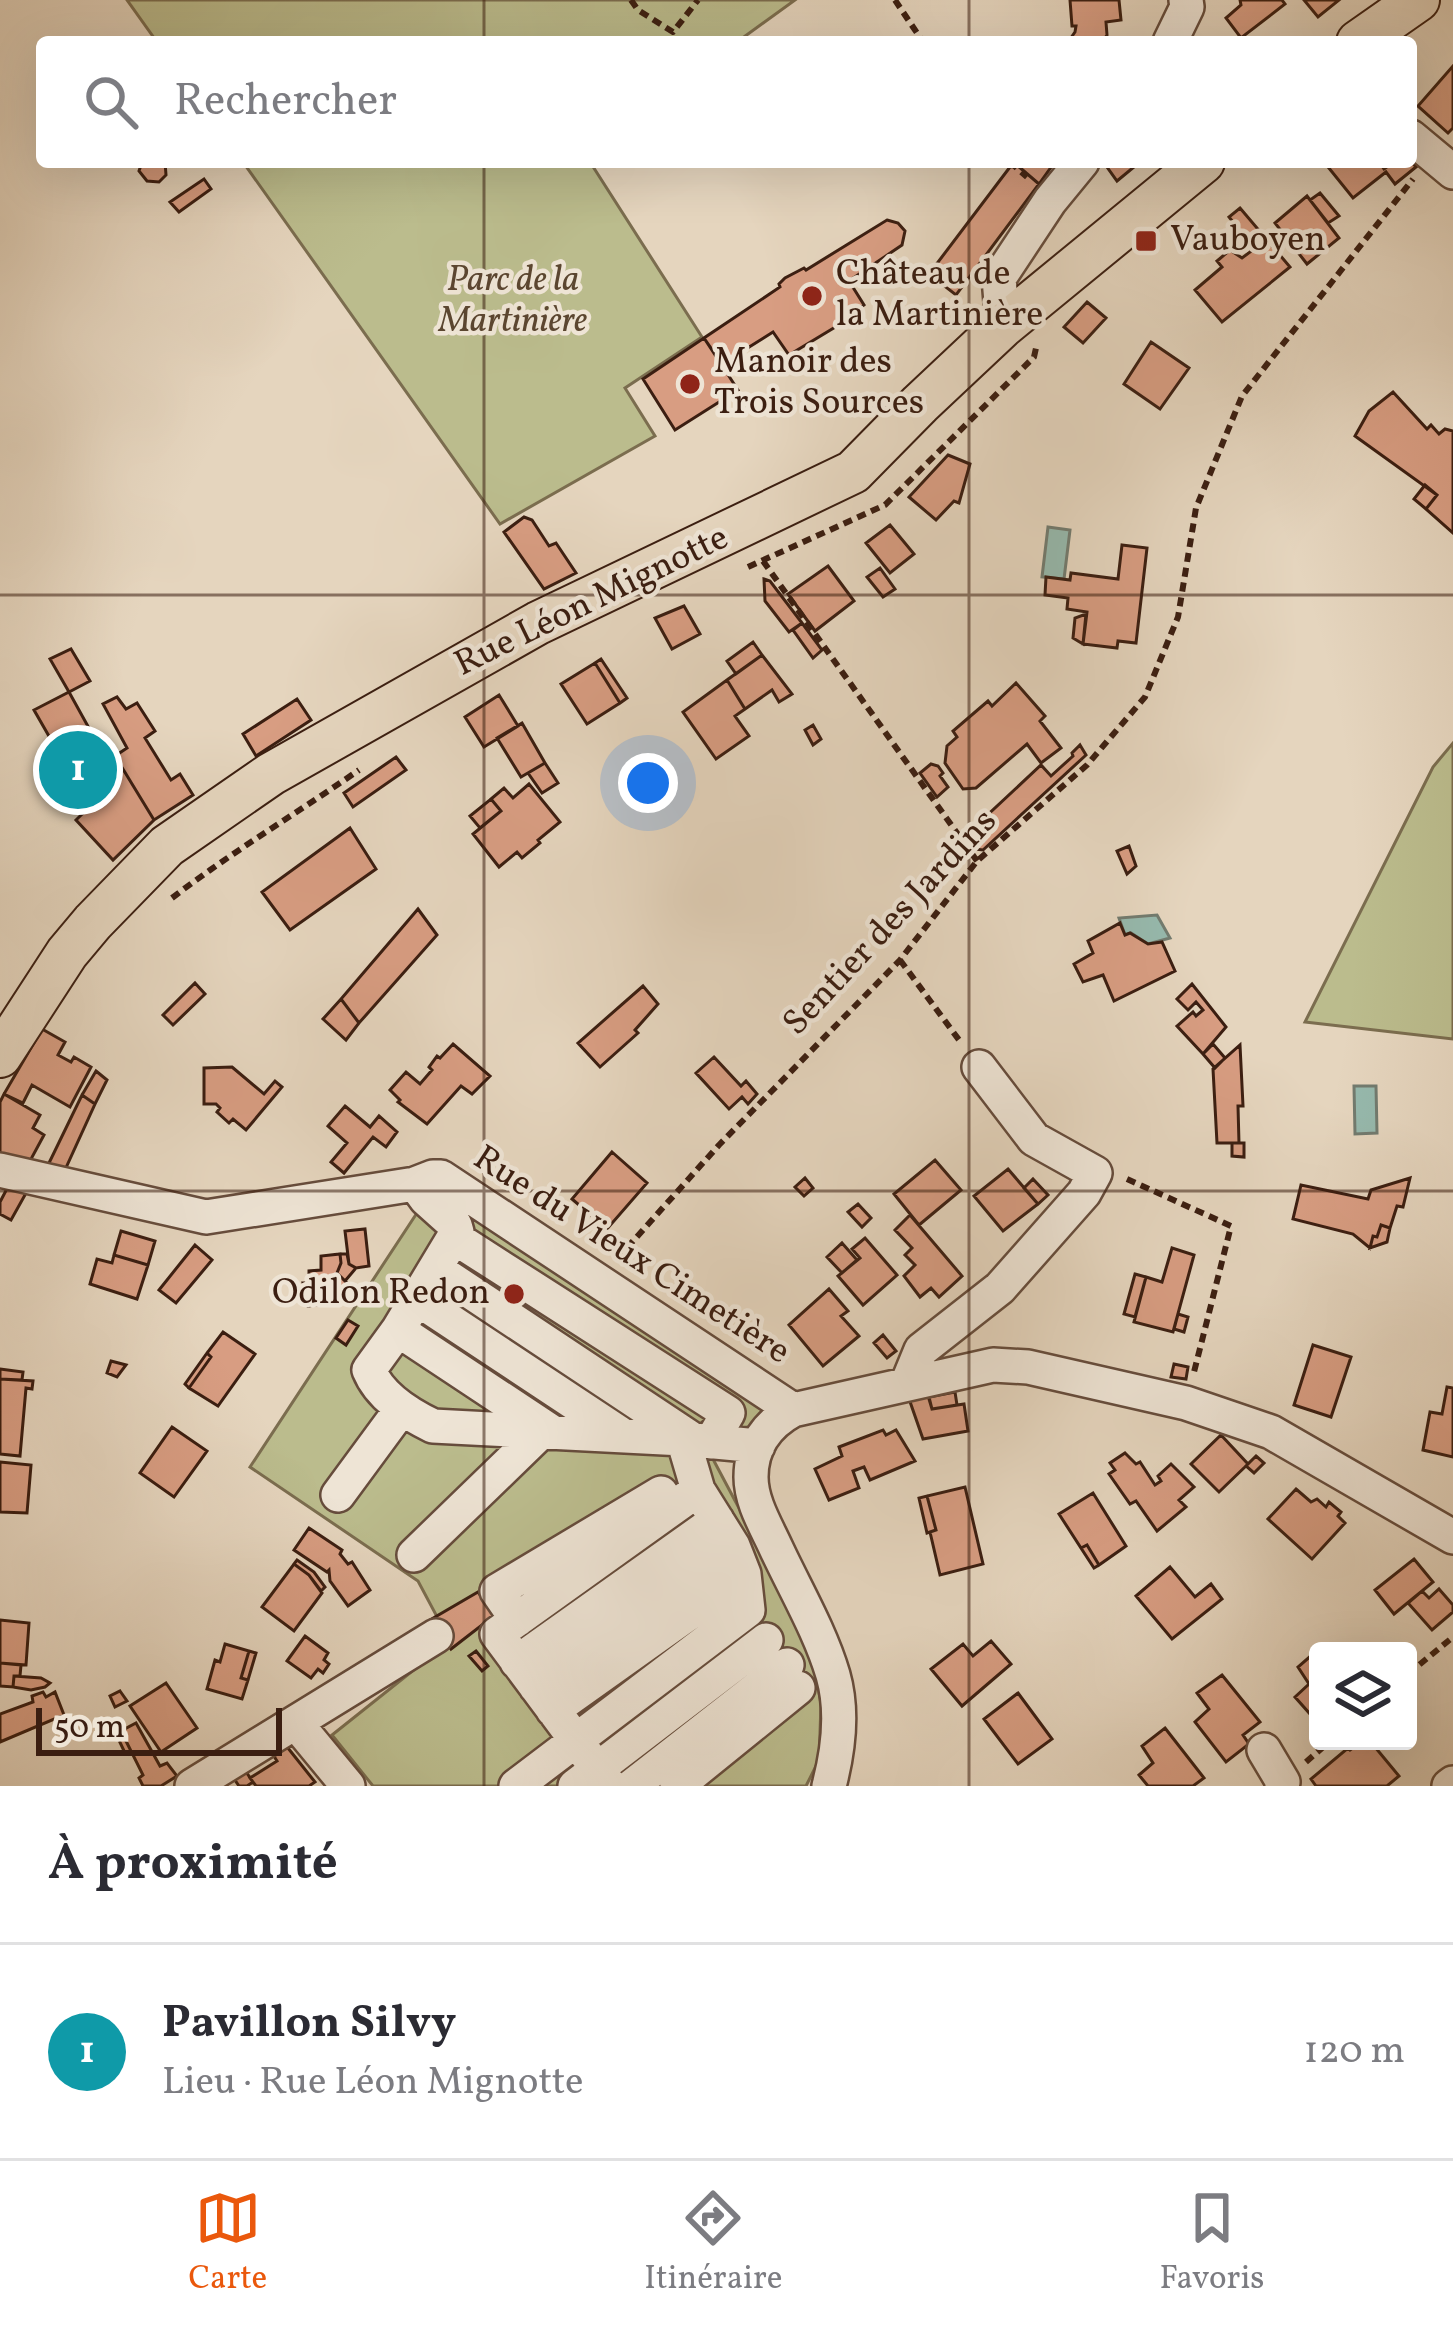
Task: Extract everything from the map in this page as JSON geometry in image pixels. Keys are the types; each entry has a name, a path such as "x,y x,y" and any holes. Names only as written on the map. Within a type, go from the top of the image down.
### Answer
{"main road":[{"path":"1367,36 1418,0"},
{"name":"Rue Léon Mignotte","path":"0,1055 67,952 167,846 271,774 538,623 853,472 1003,326 1195,168"}],"street":[{"path":"1173,36 1186,0"},
{"path":"1003,326 999,278 1077,168"},
{"path":"907,1384 921,1350 1000,1288 1084,1192 1095,1173 1034,1139 979,1067"},
{"name":"Rue du Vieux Cimetière","path":"0,1170 206,1217 441,1177 793,1410"},
{"path":"415,1184 455,1225 455,1238 368,1370 374,1383 402,1408 434,1426 624,1436"},
{"path":"455,1238 728,1412 622,1524 496,1634 575,1739 594,1780 784,1664"},
{"path":"436,1269 622,1524 731,1546"},
{"path":"417,1299 624,1436"},
{"path":"398,1330 547,1431"},
{"path":"829,1786 838,1714 835,1679 762,1519 752,1477 766,1429 793,1410 993,1365 1028,1367 1186,1403 1271,1432 1453,1537"},
{"path":"338,1496 402,1408"},
{"path":"414,1556 547,1431"},
{"path":"622,1524 624,1436"},
{"path":"622,1524 758,1446"},
{"path":"536,1686 731,1546"},
{"path":"536,1686 731,1546"},
{"path":"516,1786 748,1610 731,1546"},
{"path":"192,1786 436,1636"},
{"path":"632,1786 784,1664"},
{"path":"676,1786 784,1664"},
{"path":"296,1723 348,1786"},
{"path":"1264,1750 1282,1786"}],"path":[{"path":"632,0 638,10 673,32 698,0"},
{"path":"895,0 919,36"},
{"name":"Sentier des Jardins","path":"599,1280 719,1144 900,960 977,861 1087,765 1145,697 1178,617 1196,508 1243,396 1432,154"},
{"path":"1016,168 1037,187"},
{"path":"763,561 977,861"},
{"path":"900,960 979,1067"},
{"path":"1095,1173 1112,1172 1232,1226 1186,1403"},
{"path":"1417,1667 1453,1637"}],"green space":[{"path":"127,0 795,0 745,36 153,36"},
{"name":"Parc de la Martinière","path":"247,168 594,168 702,337 625,388 655,436 500,524"},
{"path":"1453,743 1453,1039 1305,1022 1433,767"},
{"path":"436,1184 763,1401 763,1417 726,1443 714,1461 810,1642 821,1704 819,1760 806,1786 373,1786 332,1735 450,1641 418,1581 250,1467"}],"water":[{"path":"1048,527 1070,530 1064,579 1042,577"},
{"path":"1157,915 1170,938 1148,944 1131,933 1125,935 1119,918"},
{"path":"1354,1086 1376,1086 1377,1133 1355,1134"}],"building":[{"path":"1070,0 1119,0 1121,20 1106,22 1106,36 1072,36 1076,26 1072,26"},
{"path":"1240,0 1282,0 1285,4 1240,36 1226,18 1241,5"},
{"path":"1304,0 1339,0 1318,17"},
{"path":"1453,66 1453,128 1448,133 1418,106"},
{"path":"165,168 166,175 159,182 147,181 139,171"},
{"path":"1009,168 1020,168 1039,184 956,295 929,274"},
{"path":"1020,168 1050,168 1039,184"},
{"path":"1108,168 1133,168 1117,181"},
{"path":"1329,168 1383,168 1415,168 1395,184 1386,172 1353,198"},
{"path":"204,179 211,189 179,212 170,202"},
{"path":"1320,193 1339,216 1328,223 1310,200"},
{"path":"1307,196 1339,238 1307,264 1275,223"},
{"path":"1240,208 1290,267 1222,322 1195,290 1222,267 1217,261 1230,250 1242,258 1254,249 1229,217"},
{"name":"Château de la Martinière","path":"887,220 905,231 902,245 849,281 864,305 789,355 773,332 722,364 704,338 780,287 785,278"},
{"path":"1087,302 1106,318 1083,343 1064,327"},
{"name":"Manoir des Trois Sources","path":"704,338 738,390 675,430 643,379"},
{"path":"1151,342 1189,368 1160,409 1124,384"},
{"path":"1393,392 1427,429 1431,425 1439,434 1445,429 1453,431 1453,533 1426,509 1437,495 1355,436 1369,411"},
{"path":"948,455 970,464 959,503 954,501 936,520 909,497"},
{"path":"1425,485 1437,495 1426,509 1414,499"},
{"path":"524,517 532,520 549,546 556,543 576,573 544,589 504,532"},
{"path":"890,525 914,554 890,573 866,543"},
{"path":"1122,545 1147,548 1136,643 1118,641 1117,648 1083,644 1087,612 1067,609 1068,598 1045,595 1046,577 1070,580 1071,573 1118,579"},
{"path":"828,566 854,601 815,631 788,594"},
{"path":"880,568 895,589 883,597 867,577"},
{"path":"764,579 802,623 789,632 765,601"},
{"path":"684,606 700,634 672,649 655,618"},
{"path":"1086,614 1083,644 1073,638 1075,618"},
{"path":"802,623 822,650 813,658 793,630"},
{"path":"753,642 762,655 736,674 727,661"},
{"path":"71,649 90,681 69,692 50,659"},
{"path":"762,655 792,694 779,702 772,690 745,709 727,680"},
{"path":"601,659 627,698 620,703 595,663"},
{"path":"595,663 620,703 587,724 561,684"},
{"path":"727,680 745,709 735,716 749,736 716,759 683,712"},
{"path":"1016,683 1045,716 1040,721 1061,748 1041,763 1027,744 976,788 963,789 945,763 947,746 957,737 953,731 988,701 992,706"},
{"path":"69,692 106,759 115,756 154,820 113,860 76,820 114,783 103,762 73,778 34,710"},
{"path":"499,695 518,726 484,747 465,717"},
{"path":"117,697 126,709 137,703 155,731 145,738 171,780 180,774 193,795 154,820 115,756 127,748 103,704"},
{"path":"297,699 311,720 256,756 243,734"},
{"path":"522,723 545,763 521,777 497,738"},
{"path":"813,725 821,739 813,745 805,730"},
{"path":"1080,745 1086,755 983,850 975,849 965,836 1041,765 1051,776"},
{"path":"396,757 406,770 353,807 344,793"},
{"path":"545,763 558,783 542,793 528,773"},
{"path":"931,764 938,766 948,787 937,797 920,773"},
{"path":"529,784 560,822 522,858 517,852 499,867 473,834 501,811 491,799 504,788 513,798"},
{"path":"491,799 501,811 480,828 470,816"},
{"path":"350,828 376,869 290,930 262,892"},
{"path":"1129,846 1136,866 1127,874 1117,851"},
{"path":"418,909 437,935 359,1023 341,999"},
{"path":"1120,923 1125,935 1130,933 1148,944 1162,942 1175,971 1114,1001 1103,975 1083,982 1074,964 1093,953 1088,941"},
{"path":"195,983 205,994 173,1025 163,1015"},
{"path":"1192,984 1226,1027 1203,1054 1177,1026 1203,1010 1196,1002 1188,1010 1177,999"},
{"path":"643,986 658,1004 635,1030 638,1033 600,1067 578,1043"},
{"path":"341,999 359,1023 346,1040 323,1019"},
{"path":"42,1029 65,1042 58,1055 91,1067 70,1107 32,1085 23,1103 4,1094"},
{"path":"453,1044 490,1076 472,1094 461,1086 427,1124 390,1090 406,1072 420,1084 437,1056"},
{"path":"1213,1044 1225,1058 1215,1068 1203,1054"},
{"path":"1240,1045 1243,1106 1238,1106 1239,1143 1217,1143 1213,1069"},
{"path":"714,1057 741,1086 746,1081 757,1094 748,1104 742,1097 729,1109 696,1073"},
{"path":"232,1067 264,1094 275,1081 282,1087 246,1130 233,1119 229,1123 217,1112 216,1104 204,1104 204,1068"},
{"path":"96,1071 107,1080 95,1104 82,1095"},
{"path":"4,1094 40,1115 33,1128 44,1135 31,1159 36,1163 0,1158"},
{"path":"82,1095 95,1104 64,1172 48,1165"},
{"path":"345,1106 370,1127 379,1116 397,1132 386,1147 373,1137 344,1173 331,1162 347,1143 328,1126"},
{"path":"1232,1143 1244,1143 1244,1157 1232,1156"},
{"path":"612,1152 647,1183 607,1229 572,1199"},
{"path":"935,1160 961,1190 919,1225 894,1194"},
{"path":"1008,1169 1038,1204 1003,1231 974,1196"},
{"path":"805,1178 813,1188 804,1196 795,1187"},
{"path":"1410,1178 1403,1207 1397,1206 1390,1228 1381,1225 1370,1248 1353,1234 1293,1219 1301,1185 1368,1199 1371,1190"},
{"path":"1033,1179 1048,1195 1038,1204 1024,1188"},
{"path":"11,1181 30,1186 11,1220 0,1214 0,1202"},
{"path":"858,1204 871,1218 862,1227 848,1212"},
{"path":"910,1215 962,1276 939,1297 931,1288 920,1297 904,1276 915,1265 905,1255 912,1248 895,1230"},
{"path":"1381,1225 1390,1228 1387,1242 1370,1248 1373,1236 1377,1237"},
{"path":"365,1229 369,1266 356,1268 349,1264 345,1231"},
{"path":"121,1231 155,1241 148,1265 114,1255"},
{"path":"865,1238 897,1275 863,1305 838,1276 860,1258 852,1249"},
{"path":"842,1243 857,1260 842,1273 827,1257"},
{"path":"195,1245 212,1260 176,1303 159,1290"},
{"path":"1172,1248 1194,1255 1173,1332 1134,1322 1146,1277 1162,1282"},
{"path":"340,1254 337,1273 351,1287 344,1293 345,1301 308,1306 303,1283 309,1283 309,1271 321,1270 321,1256"},
{"path":"340,1254 347,1254 349,1264 356,1268 345,1281 337,1273"},
{"path":"114,1255 148,1265 137,1299 90,1284 97,1259 112,1263"},
{"path":"1135,1274 1146,1277 1135,1317 1124,1314"},
{"path":"829,1289 848,1311 841,1316 859,1336 823,1366 789,1325"},
{"path":"1178,1314 1188,1317 1184,1332 1174,1329"},
{"path":"348,1320 358,1326 346,1345 336,1338"},
{"path":"223,1332 255,1354 218,1406 189,1388"},
{"path":"883,1335 896,1351 887,1358 874,1343"},
{"path":"1313,1345 1351,1357 1331,1417 1294,1405"},
{"path":"207,1353 211,1357 189,1388 185,1384"},
{"path":"111,1361 126,1365 117,1377 107,1373"},
{"path":"1174,1364 1188,1367 1186,1379 1171,1377"},
{"path":"0,1369 23,1372 22,1380 0,1379"},
{"path":"0,1379 33,1381 32,1389 26,1388 20,1456 0,1454"},
{"path":"1447,1387 1453,1388 1453,1457 1423,1450 1430,1412 1442,1414"},
{"path":"926,1389 932,1409 964,1404 968,1431 923,1439 907,1393"},
{"path":"955,1392 957,1405 932,1409 929,1397"},
{"path":"172,1427 207,1451 174,1497 140,1473"},
{"path":"883,1430 886,1435 896,1430 915,1461 870,1480 864,1467 853,1471 859,1488 829,1500 815,1469 842,1456 839,1447"},
{"path":"1221,1435 1248,1464 1219,1492 1191,1464"},
{"path":"1125,1453 1136,1464 1140,1462 1155,1485 1171,1464 1194,1487 1179,1500 1186,1507 1157,1531 1109,1474 1115,1470 1110,1463"},
{"path":"1256,1456 1264,1463 1254,1473 1246,1466"},
{"path":"0,1462 31,1465 27,1513 0,1512"},
{"path":"965,1487 983,1564 940,1575 927,1496"},
{"path":"1296,1489 1311,1502 1317,1499 1326,1507 1329,1502 1345,1523 1312,1559 1268,1519"},
{"path":"1093,1493 1126,1546 1099,1565 1087,1545 1081,1548 1059,1514"},
{"path":"927,1496 936,1530 927,1533 919,1498"},
{"path":"309,1528 342,1550 340,1554 348,1564 352,1562 370,1590 348,1606 330,1581 329,1570 294,1550"},
{"path":"1087,1545 1099,1565 1094,1568 1081,1548"},
{"path":"1414,1559 1433,1582 1394,1614 1375,1590"},
{"path":"297,1560 314,1572 325,1587 321,1591 294,1564"},
{"path":"294,1564 322,1593 294,1631 262,1607"},
{"path":"1170,1567 1195,1597 1211,1584 1222,1599 1172,1639 1136,1596"},
{"path":"1439,1589 1453,1605 1453,1612 1432,1630 1408,1603 1422,1591 1429,1598"},
{"path":"478,1592 495,1615 451,1649 430,1620"},
{"path":"0,1620 29,1623 26,1665 0,1663"},
{"path":"305,1636 328,1653 324,1660 329,1664 323,1673 318,1669 311,1678 287,1661"},
{"path":"991,1641 1011,1664 962,1706 931,1669 963,1644 973,1656"},
{"path":"225,1644 249,1651 241,1678 248,1680 242,1699 207,1689"},
{"path":"249,1651 256,1653 248,1680 241,1678"},
{"path":"476,1651 488,1666 482,1671 469,1656"},
{"path":"1309,1657 1309,1684 1298,1667"},
{"path":"0,1663 21,1665 13,1687 0,1686"},
{"path":"1222,1675 1260,1722 1243,1735 1249,1744 1226,1762 1195,1722 1209,1709 1197,1693"},
{"path":"14,1676 50,1683 31,1690 13,1687"},
{"path":"166,1683 197,1728 161,1752 130,1706"},
{"path":"1309,1684 1309,1713 1295,1697"},
{"path":"120,1691 127,1701 115,1707 110,1696"},
{"path":"43,1692 46,1697 55,1692 64,1715 0,1742 0,1714 33,1702 32,1696"},
{"path":"1018,1693 1052,1739 1018,1764 984,1719"},
{"path":"136,1723 160,1766 167,1763 177,1776 161,1786 143,1786 139,1778 143,1775 121,1731"},
{"path":"1165,1728 1204,1778 1193,1786 1148,1786 1139,1775 1153,1763 1142,1746"},
{"path":"121,1731 131,1751 125,1753 116,1734"},
{"path":"280,1738 315,1782 256,1786 250,1778 277,1761 267,1745"},
{"path":"1346,1750 1377,1750 1399,1776 1387,1786 1316,1786 1311,1779"},
{"path":"240,1763 253,1782 247,1786 239,1786 228,1770"}],"place":[{"name":"Vauboyen","path":"1146,241"},
{"name":"Château de la Martinière","path":"812,296"},
{"name":"Manoir des Trois Sources","path":"690,384"},
{"name":"Pavillon Silvy","path":"78,770"},
{"name":"Odilon Redon","path":"514,1294"}]}
